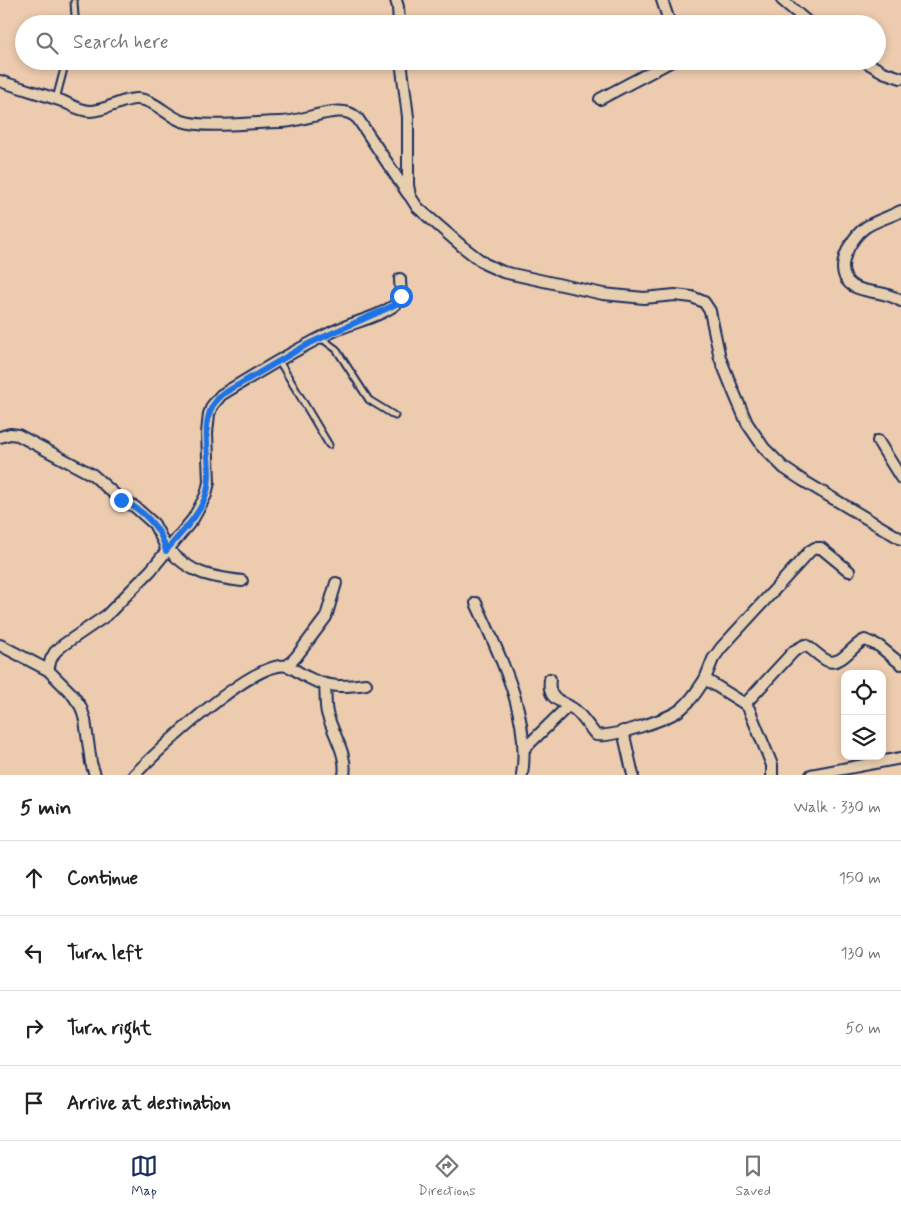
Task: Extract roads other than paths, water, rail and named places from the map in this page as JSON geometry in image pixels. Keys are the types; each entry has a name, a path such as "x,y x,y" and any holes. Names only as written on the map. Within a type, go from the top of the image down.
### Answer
{"street":[{"path":"396,0 398,15"},
{"path":"662,0 667,15"},
{"path":"782,0 800,15"},
{"path":"402,70 408,118 408,185 410,196"},
{"path":"600,99 655,70"},
{"path":"879,70 901,78"},
{"path":"0,81 90,111 140,99 184,122 210,124 283,122 325,113 350,113 358,120 416,207 485,264 503,272 603,294 644,298 675,295 692,297 704,302 710,311 720,358 729,380 747,423 764,448 784,468 802,480 901,539"},
{"path":"901,211 864,228 854,239 843,264 847,280 854,286 887,293 901,300"},
{"path":"48,670 51,659 56,652 63,645 107,615 151,570 193,519 206,495 209,482 207,433 209,414 212,406 221,395 320,338 396,304 401,296 400,279"},
{"path":"1,434 18,435 93,475 121,500 135,507 154,524 167,550 184,565 206,576 242,581"},
{"path":"878,441 901,478"},
{"path":"550,679 549,689 556,700 576,711 596,735 607,735 623,731 670,716 680,710 696,692 705,679 713,659 720,648 810,551 820,548 849,571"},
{"path":"134,775 173,737 222,696 270,668 287,666 296,658 326,617 336,583"},
{"path":"476,603 506,669 523,729 525,748 522,775"},
{"path":"745,704 794,651 805,645 833,662 838,661 859,642 866,640 879,646 901,664"},
{"path":"0,646 48,670 81,706 86,720 91,763 95,775"},
{"path":"287,666 325,685 343,687 366,684"},
{"path":"705,679 745,704 749,709 772,765 772,775"},
{"path":"325,685 327,712 343,758 344,775"},
{"path":"525,748 568,706"},
{"path":"623,731 633,775"},
{"path":"811,775 901,758"}],"lane":[{"path":"74,2 75,15"},
{"path":"56,99 64,70"},
{"path":"320,338 336,349 369,400 395,416"},
{"path":"279,361 329,445"}]}
